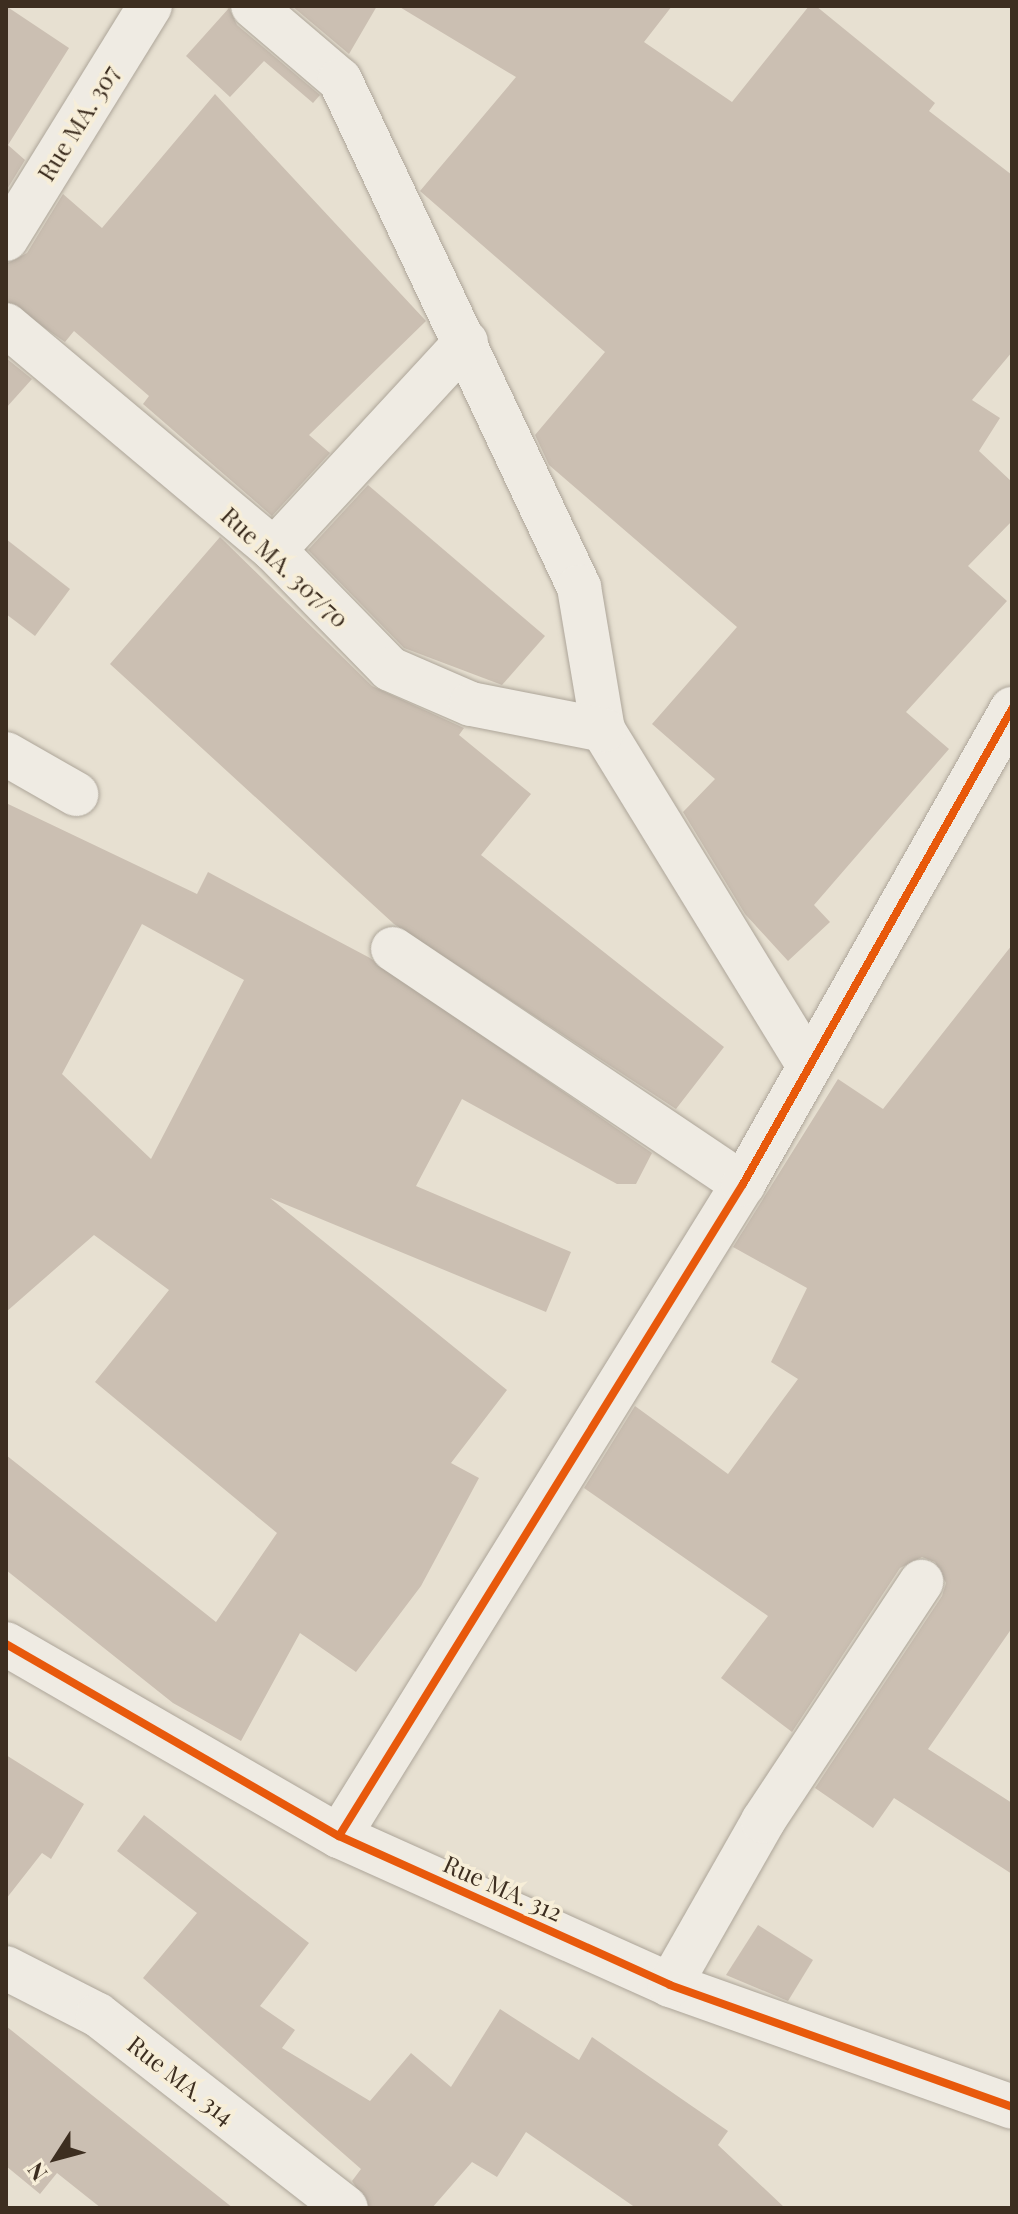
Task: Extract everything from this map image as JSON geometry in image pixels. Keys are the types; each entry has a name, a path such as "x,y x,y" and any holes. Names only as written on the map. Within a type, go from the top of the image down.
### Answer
{"street":[{"name":"Rue MA. 307","path":"6,239 150,6"},
{"path":"253,6 340,80 579,587 603,730 808,1065"},
{"name":"Rue MA. 307/70","path":"6,325 274,550 390,669 471,704 603,730"},
{"path":"274,550 466,342"},
{"path":"339,1836 743,1184 1012,709"},
{"path":"6,754 76,794"},
{"path":"393,949 743,1184"},
{"path":"670,1985 763,1821 921,1582"},
{"name":"Rue MA. 312","path":"6,1644 339,1836 670,1985 1006,2092"},
{"name":"Rue MA. 314","path":"6,1968 98,2015 346,2208"}],"building":[{"path":"6,6 69,48 8,145 25,160 6,191"},
{"path":"292,6 377,6 349,54"},
{"path":"398,6 672,6 644,42 732,102 809,6 816,6 935,103 929,111 1012,175 1012,352 972,400 1000,418 979,451 1012,482 1012,521 968,566 1007,601 906,712 949,749 814,905 830,922 788,961 745,914 683,812 715,779 652,724 737,627 549,465 535,435 605,352 420,191 516,77"},
{"path":"229,8 237,25 320,95 313,103 264,61 230,97 186,56"},
{"path":"215,94 426,321 309,435 330,453 272,516 143,404 149,396 74,331 65,342 6,301 6,264 27,253 63,194 102,228"},
{"path":"6,358 32,379 6,408"},
{"path":"368,485 545,636 502,685 404,648 308,550"},
{"path":"220,537 372,686 464,728 459,735 531,794 481,855 724,1047 676,1109 394,924 110,664"},
{"path":"6,539 70,589 35,636 6,614"},
{"path":"6,803 197,894 208,872 370,958 652,1153 636,1184 617,1184 462,1099 416,1186 571,1252 546,1312 270,1198 507,1390 451,1463 479,1478 421,1586 356,1672 300,1633 241,1741 173,1703 6,1570 6,1455 216,1622 277,1533 95,1382 169,1290 94,1235 6,1312","holes":["142,924 244,980 151,1159 62,1074"]},
{"path":"1012,945 1012,1628 928,1749 1012,1803 1012,1874 894,1798 873,1828 815,1788 942,1596 946,1583 935,1562 922,1557 900,1568 792,1732 721,1678 768,1616 584,1488 635,1406 728,1474 798,1379 771,1362 807,1288 733,1247 838,1079 883,1109"},
{"path":"6,1755 84,1804 51,1859 42,1853 6,1899"},
{"path":"144,1815 309,1943 260,2006 295,2030 282,2048 370,2101 411,2053 451,2087 500,2009 579,2060 592,2037 728,2131 718,2145 785,2208 636,2208 526,2132 497,2177 472,2162 432,2208 370,2208 352,2181 361,2169 143,1978 197,1913 117,1851"},
{"path":"758,1925 813,1960 788,2001 726,1975"},
{"path":"6,2026 233,2208 101,2208 57,2173 40,2194 6,2166"}],"cycle path":[{"path":"339,1836 743,1184 1012,709"},
{"path":"6,1644 339,1836 670,1985 1012,2107"}]}
